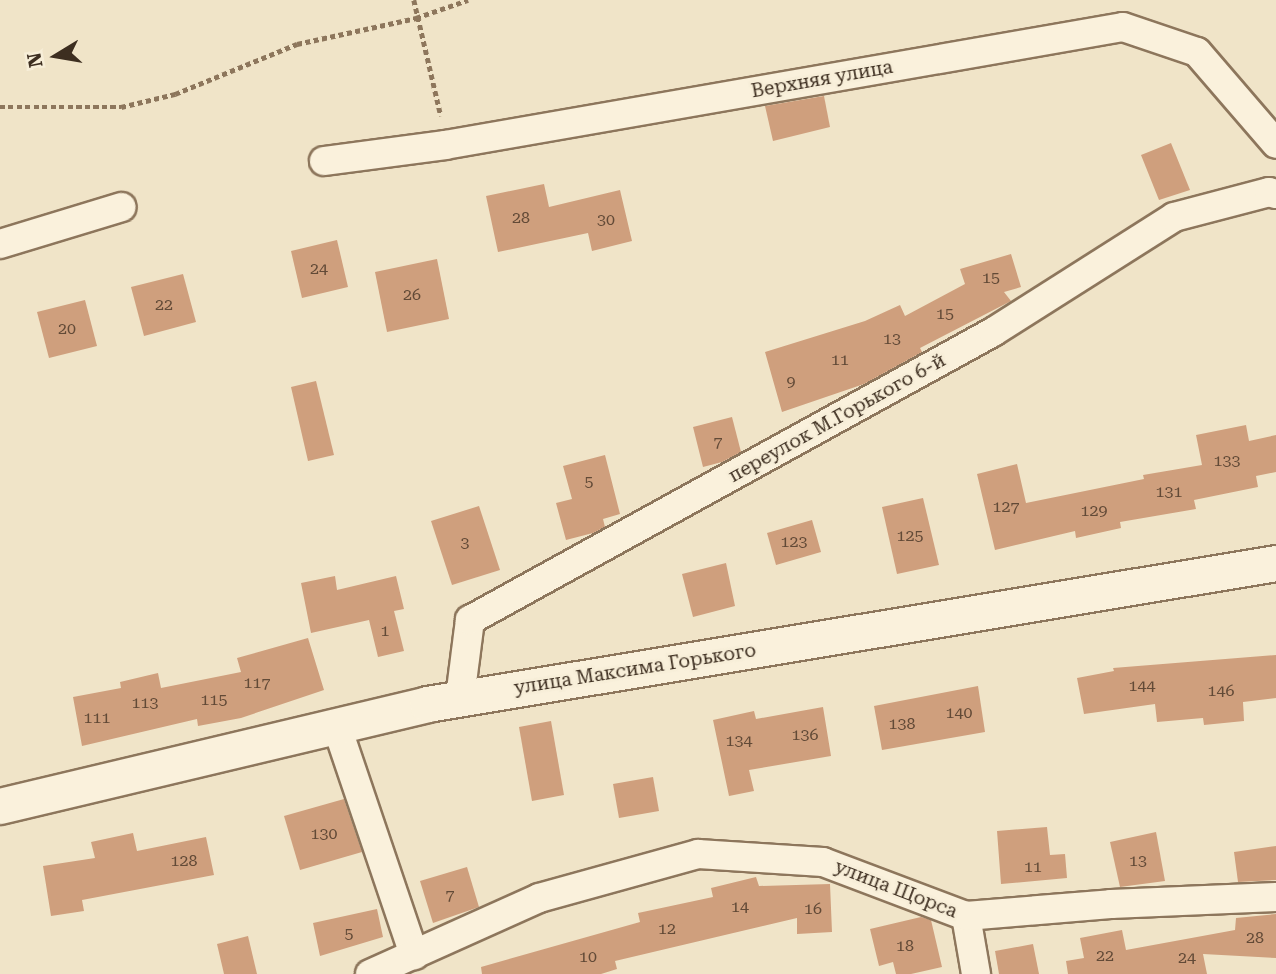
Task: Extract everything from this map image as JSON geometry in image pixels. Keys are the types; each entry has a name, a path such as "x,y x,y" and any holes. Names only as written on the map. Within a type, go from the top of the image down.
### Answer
{"street":[{"name":"Верхняя улица","path":"324,161 445,145 1123,27 1197,52 1276,144"},
{"name":"переулок М.Горького 6-й","path":"460,698 470,620 993,332 1174,217 1269,192 1276,194"},
{"path":"0,244 122,207"},
{"name":"улица Максима Горького","path":"0,806 460,698 1276,563"},
{"path":"337,727 414,955"},
{"name":"улица Щорса","path":"370,974 540,898 698,853 823,862 966,916 1111,904 1276,897"},
{"path":"966,916 976,974"}],"path":[{"path":"414,0 415,18 438,97 445,145"},
{"path":"0,107 121,107 175,94 297,44 415,18 468,0"}],"building":[{"path":"824,96 830,127 773,141 765,106"},
{"path":"1171,143 1190,190 1159,200 1141,155"},
{"path":"544,184 549,207 620,190 632,241 592,251 588,233 498,252 486,196"},
{"path":"337,240 348,287 302,298 291,251"},
{"path":"1011,254 1021,287 1004,292 1011,301 920,348 922,352 864,384 782,412 765,352 865,321 900,305 905,316 965,284 960,269"},
{"path":"437,259 449,319 387,332 375,272"},
{"path":"183,274 196,322 144,336 131,287"},
{"path":"85,300 97,346 49,358 37,312"},
{"path":"316,381 334,455 308,461 291,387"},
{"path":"732,417 741,452 722,462 703,467 693,427"},
{"path":"1246,425 1249,441 1276,435 1276,472 1256,476 1258,487 1194,500 1196,509 1120,522 1121,528 1076,538 1075,531 995,550 977,474 1017,464 1026,503 1144,479 1143,475 1202,465 1196,435"},
{"path":"605,455 620,514 603,519 605,527 593,533 566,540 556,503 572,499 563,466"},
{"path":"923,498 939,565 897,574 882,507"},
{"path":"479,506 500,570 452,585 431,521"},
{"path":"812,520 821,552 776,565 767,533"},
{"path":"726,563 735,606 693,617 682,574"},
{"path":"335,576 337,590 396,576 404,609 394,611 404,651 378,657 369,620 311,633 301,583"},
{"path":"308,638 324,690 241,718 198,726 197,719 82,746 73,697 121,688 120,682 158,673 161,688 241,672 237,658"},
{"path":"1276,655 1276,698 1243,702 1244,721 1204,725 1203,718 1157,722 1155,704 1084,714 1077,678 1114,671 1113,668"},
{"path":"978,686 985,732 882,750 874,706"},
{"path":"823,707 831,756 749,770 754,791 729,796 713,720 754,711 756,719"},
{"path":"551,721 564,795 532,801 519,727"},
{"path":"653,777 659,811 619,818 613,784"},
{"path":"344,799 362,852 300,870 284,816"},
{"path":"1047,827 1050,855 1065,854 1067,878 1001,884 997,831"},
{"path":"1156,832 1165,881 1120,887 1110,842"},
{"path":"133,833 137,851 206,837 214,875 82,900 84,911 51,916 43,866 95,858 91,842"},
{"path":"1276,846 1276,880 1238,882 1234,852"},
{"path":"467,867 479,907 433,923 420,881"},
{"path":"756,877 759,886 830,884 832,932 797,934 797,918 615,961 617,969 601,974 482,974 481,967 640,922 638,913 713,897 711,888"},
{"path":"377,909 383,937 320,956 313,923"},
{"path":"1276,914 1276,958 1203,954 1207,974 1068,974 1066,961 1084,958 1080,938 1122,930 1126,950 1235,930 1236,918"},
{"path":"921,917 931,920 942,967 911,974 896,974 893,962 879,966 870,929"},
{"path":"248,936 257,974 224,974 217,944"},
{"path":"1033,944 1039,974 999,974 995,951"}]}
